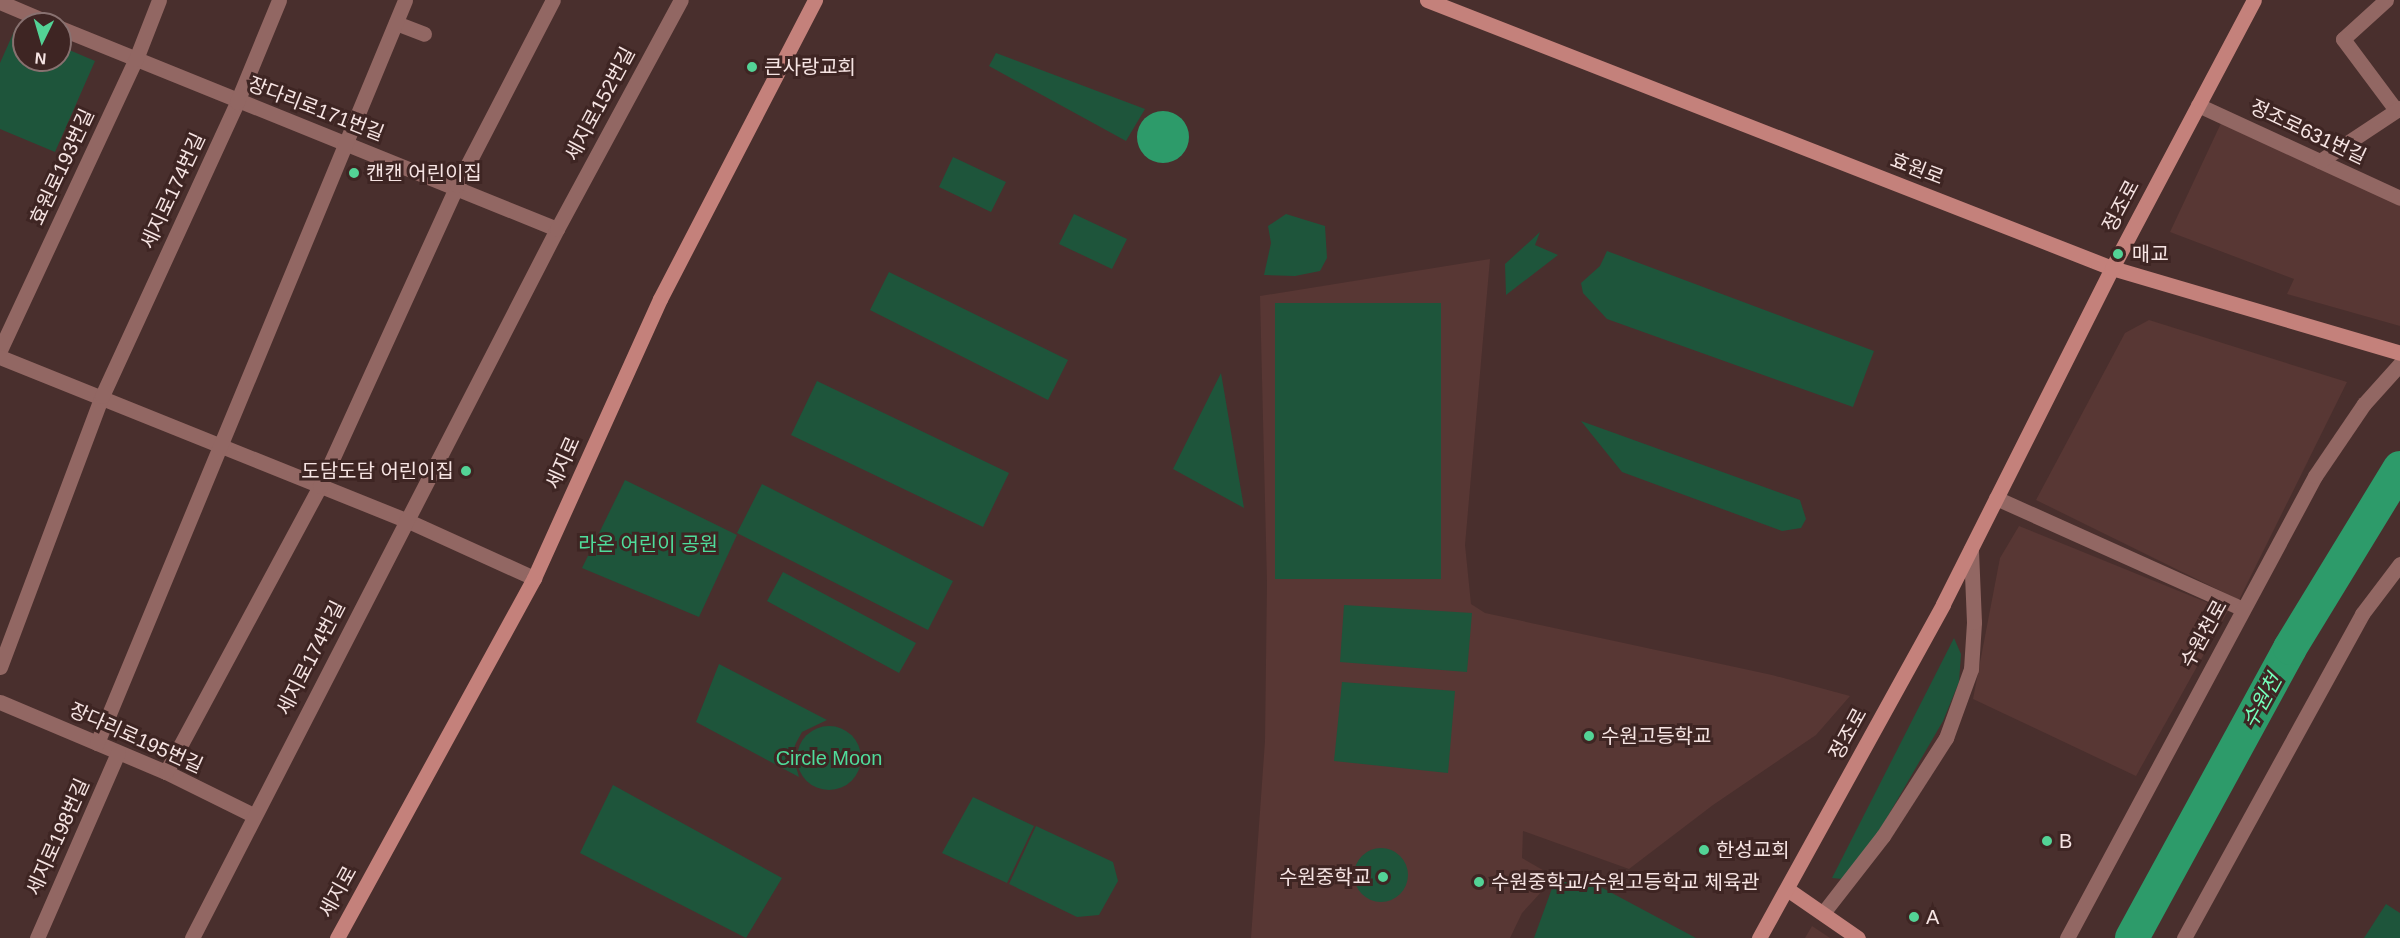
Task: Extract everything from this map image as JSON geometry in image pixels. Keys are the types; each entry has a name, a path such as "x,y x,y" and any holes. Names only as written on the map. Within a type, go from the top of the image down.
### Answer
{"street":[{"name":"효원로193번길","path":"0,350 136,59 159,0"},
{"path":"237,102 279,0"},
{"path":"97,743 405,0"},
{"path":"166,772 320,486 457,185 553,0"},
{"name":"세지로152번길","path":"557,229 681,0"},
{"name":"세지로","path":"337,938 534,578 660,299 815,0"},
{"name":"효원로","path":"1427,0 2112,268 2400,353"},
{"name":"정조로","path":"1760,938 1971,549 2112,268 2254,0"},
{"path":"2320,161 2398,109 2343,39 2386,0"},
{"path":"0,2 24,12"},
{"path":"396,23 424,34"},
{"name":"장다리로171번길","path":"72,33 237,102 457,185 557,229"},
{"name":"세지로174번길","path":"0,667 102,396 237,102"},
{"name":"정조로631번길","path":"2198,105 2400,198"},
{"name":"세지로174번길","path":"253,815 557,229"},
{"path":"0,357 102,396 406,520 534,578"},
{"name":"수원천로","path":"2067,938 2241,608 2315,476 2364,404 2400,363"},
{"path":"1996,498 2241,608"},
{"name":"정조로","path":"1823,914 1883,836 1946,738 1971,669 1974,622 1971,549"},
{"path":"2184,938 2362,614 2400,564"},
{"name":"장다리로195번길","path":"0,702 166,772 253,815"},
{"name":"세지로198번길","path":"37,938 118,753"},
{"path":"192,938 253,815"},
{"path":"1787,889 1858,938"}],"shaded area":[{"path":"1158,111 1168,111 1182,118 1189,137 1182,156 1168,163 1158,163 1148,159 1141,152 1137,142 1137,132 1141,122 1148,115"},
{"path":"2223,119 2400,204 2400,326 2287,294 2294,279 2170,232"},
{"path":"1490,259 1465,545 1471,604 1485,613 1772,675 1850,696 1816,735 1713,805 1629,869 1523,831 1522,858 1555,877 1522,913 1510,938 1251,938 1265,741 1267,582 1260,296"},
{"path":"2149,320 2347,382 2239,600 2036,500 2125,333"},
{"path":"2019,526 2228,611 2136,776 1973,699 2000,558"},
{"path":"1812,926 1830,938 1805,938"}],"green space":[{"path":"12,36 12,72 72,72 72,51 95,61 55,152 0,129 0,63"},
{"path":"996,53 1145,109 1126,141 989,66"},
{"path":"953,157 1006,182 991,212 939,187"},
{"path":"1074,214 1127,239 1112,269 1059,244"},
{"path":"1286,214 1325,226 1327,258 1320,271 1295,276 1264,275 1271,243 1268,226"},
{"path":"1540,232 1535,245 1558,255 1506,295 1505,264"},
{"path":"1607,251 1874,351 1853,407 1607,319 1583,293 1581,283 1600,266"},
{"path":"889,272 1068,360 1048,400 870,310"},
{"path":"1275,303 1441,303 1441,579 1275,579"},
{"path":"1221,373 1244,508 1173,469"},
{"path":"817,381 1009,473 983,527 791,435"},
{"path":"1581,421 1800,500 1806,519 1801,528 1782,531 1622,472"},
{"name":"라온 어린이 공원","path":"625,480 737,535 699,617 582,568"},
{"path":"762,484 953,581 928,630 737,533"},
{"path":"783,572 916,643 899,673 767,601"},
{"path":"1344,605 1472,613 1467,672 1340,662"},
{"path":"1954,638 1961,654 1959,682 1943,721 1878,833 1842,879 1832,878"},
{"path":"719,664 827,720 802,732 796,743 792,753 799,777 696,722"},
{"path":"1342,682 1455,691 1448,773 1334,761"},
{"name":"Circle Moon","path":"823,726 835,726 852,735 859,746 861,758 859,770 852,781 835,790 823,790 811,785 802,776 797,764 797,752 802,740 811,731"},
{"path":"613,785 782,878 746,938 580,853"},
{"path":"973,797 1034,826 1007,883 942,853"},
{"path":"1036,826 1113,862 1118,881 1099,915 1077,917 1009,884"},
{"path":"1381,848 1391,850 1400,856 1406,865 1408,875 1406,885 1400,894 1391,900 1381,902 1371,900 1362,894 1356,885 1354,875 1356,865 1362,856 1371,850"},
{"path":"1582,877 1696,938 1534,938 1555,880"},
{"path":"2386,904 2400,913 2400,938 2364,938"}],"waterway":[{"name":"수원천","path":"2132,938 2290,648 2400,468"}],"place":[{"name":"큰사랑교회","path":"752,67"},
{"name":"캔캔 어린이집","path":"354,173"},
{"name":"매교","path":"2118,254"},
{"name":"도담도담 어린이집","path":"466,471"},
{"name":"수원고등학교","path":"1589,736"},
{"name":"B","path":"2047,841"},
{"name":"한성교회","path":"1704,850"},
{"name":"수원중학교","path":"1383,877"},
{"name":"수원중학교/수원고등학교 체육관","path":"1479,882"},
{"name":"A","path":"1914,917"}]}
